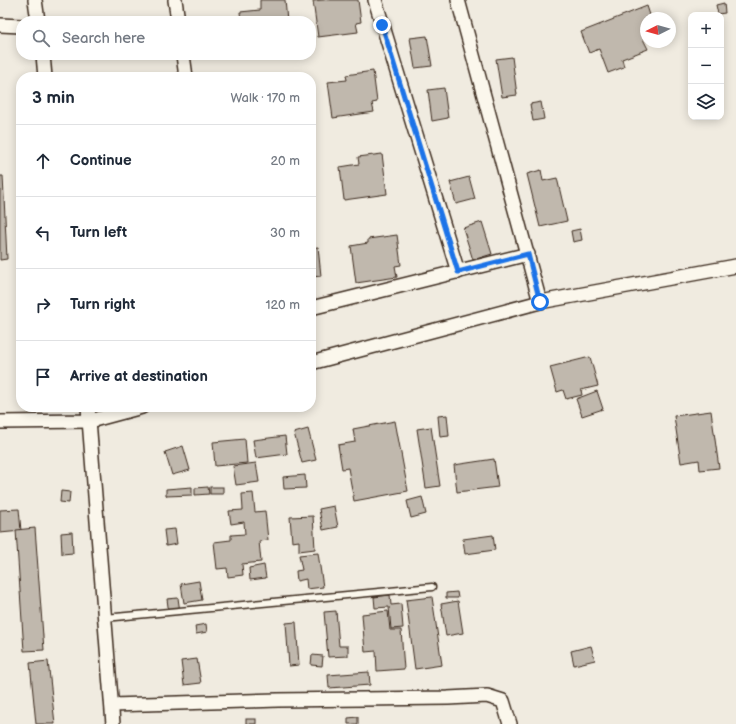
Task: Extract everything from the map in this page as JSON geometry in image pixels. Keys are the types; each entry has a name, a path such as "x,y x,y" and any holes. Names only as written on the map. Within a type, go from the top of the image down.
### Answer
{"street":[{"path":"35,0 37,16"},
{"path":"175,0 177,16"},
{"path":"375,0 458,272"},
{"path":"458,0 540,302"},
{"path":"0,25 16,26"},
{"path":"43,60 45,72"},
{"path":"184,60 185,72"},
{"path":"316,307 528,254"},
{"path":"316,362 540,302 736,266"},
{"path":"89,412 114,724"},
{"path":"0,422 90,421 123,412"},
{"path":"112,705 487,696 503,701 510,724"}],"lane":[{"path":"105,618 432,587"}],"building":[{"path":"260,0 285,0 287,16 240,16 240,12 260,10"},
{"path":"358,0 361,22 356,23 358,32 318,37 313,1"},
{"path":"724,3 725,13 718,12 716,5"},
{"path":"647,6 649,12 640,12 640,48 648,49 622,59 624,67 608,73 599,49 589,53 581,32"},
{"path":"427,36 432,66 415,68 410,38"},
{"path":"512,57 517,95 502,97 496,59"},
{"path":"373,71 377,102 372,103 374,112 333,118 328,82 347,80 346,75"},
{"path":"444,88 448,118 432,121 428,90"},
{"path":"541,102 544,119 533,121 530,104"},
{"path":"382,154 387,194 344,200 340,167 359,164 358,157"},
{"path":"541,170 543,181 557,178 567,221 540,227 527,174"},
{"path":"0,176 3,176 7,259 0,260"},
{"path":"469,177 475,199 456,204 450,182"},
{"path":"482,222 492,254 473,260 463,228"},
{"path":"580,229 582,240 573,242 571,231"},
{"path":"397,235 401,265 395,266 397,277 356,283 351,246 368,243 368,239"},
{"path":"316,247 318,247 321,276 316,277"},
{"path":"590,357 598,386 581,390 582,395 566,399 563,390 557,392 550,367"},
{"path":"597,391 603,409 582,416 576,399"},
{"path":"711,411 719,468 700,470 699,460 681,463 674,416"},
{"path":"447,415 449,436 440,437 438,416"},
{"path":"395,421 408,491 354,501 348,468 342,469 338,445 355,442 353,429"},
{"path":"431,427 440,486 426,488 417,429"},
{"path":"308,429 316,460 302,463 294,433"},
{"path":"285,436 287,454 256,458 253,440"},
{"path":"245,439 247,463 215,466 213,442"},
{"path":"183,446 190,470 172,475 165,452"},
{"path":"494,459 498,487 457,492 454,465"},
{"path":"256,463 259,482 236,485 233,466"},
{"path":"305,475 306,488 284,489 283,477"},
{"path":"192,487 192,495 166,496 166,489"},
{"path":"208,487 209,494 195,495 195,488"},
{"path":"210,487 223,487 223,494 210,494"},
{"path":"61,491 70,492 69,503 60,502"},
{"path":"253,493 255,512 265,511 268,540 259,541 261,562 242,564 243,575 228,577 227,568 217,569 214,542 231,540 231,535 245,534 244,522 231,524 229,511 243,510 242,494"},
{"path":"422,497 426,514 411,518 407,501"},
{"path":"334,506 338,527 323,530 319,509"},
{"path":"19,509 21,531 0,533 0,510"},
{"path":"313,516 315,549 299,551 299,541 292,542 290,517"},
{"path":"35,528 44,650 24,651 16,530"},
{"path":"175,529 177,544 166,546 164,530"},
{"path":"72,532 73,553 62,554 61,533"},
{"path":"493,535 495,550 465,554 463,539"},
{"path":"318,553 323,587 307,589 306,579 297,581 296,571 302,570 299,555"},
{"path":"264,565 266,578 250,580 249,568"},
{"path":"199,581 202,600 184,603 181,584"},
{"path":"457,592 458,598 446,598 446,593"},
{"path":"390,595 391,605 401,604 403,628 391,629 389,607 375,608 374,597"},
{"path":"432,597 442,665 415,669 406,600"},
{"path":"178,598 180,612 169,614 167,599"},
{"path":"458,601 463,633 446,636 441,604"},
{"path":"336,611 339,646 348,646 348,656 328,657 324,612"},
{"path":"388,611 390,630 401,630 404,669 377,671 376,651 365,652 362,614"},
{"path":"296,622 299,665 289,666 286,623"},
{"path":"206,624 207,632 196,634 195,626"},
{"path":"591,646 595,660 574,665 571,651"},
{"path":"312,655 323,656 322,666 311,665"},
{"path":"197,659 201,683 184,685 181,661"},
{"path":"48,661 55,724 36,724 30,663"},
{"path":"369,672 370,685 329,688 328,675"},
{"path":"358,717 358,724 348,724 348,718"},
{"path":"246,719 256,719 256,724 246,724"}],"route":[{"path":"382,25 458,272 528,254 540,302"}]}
